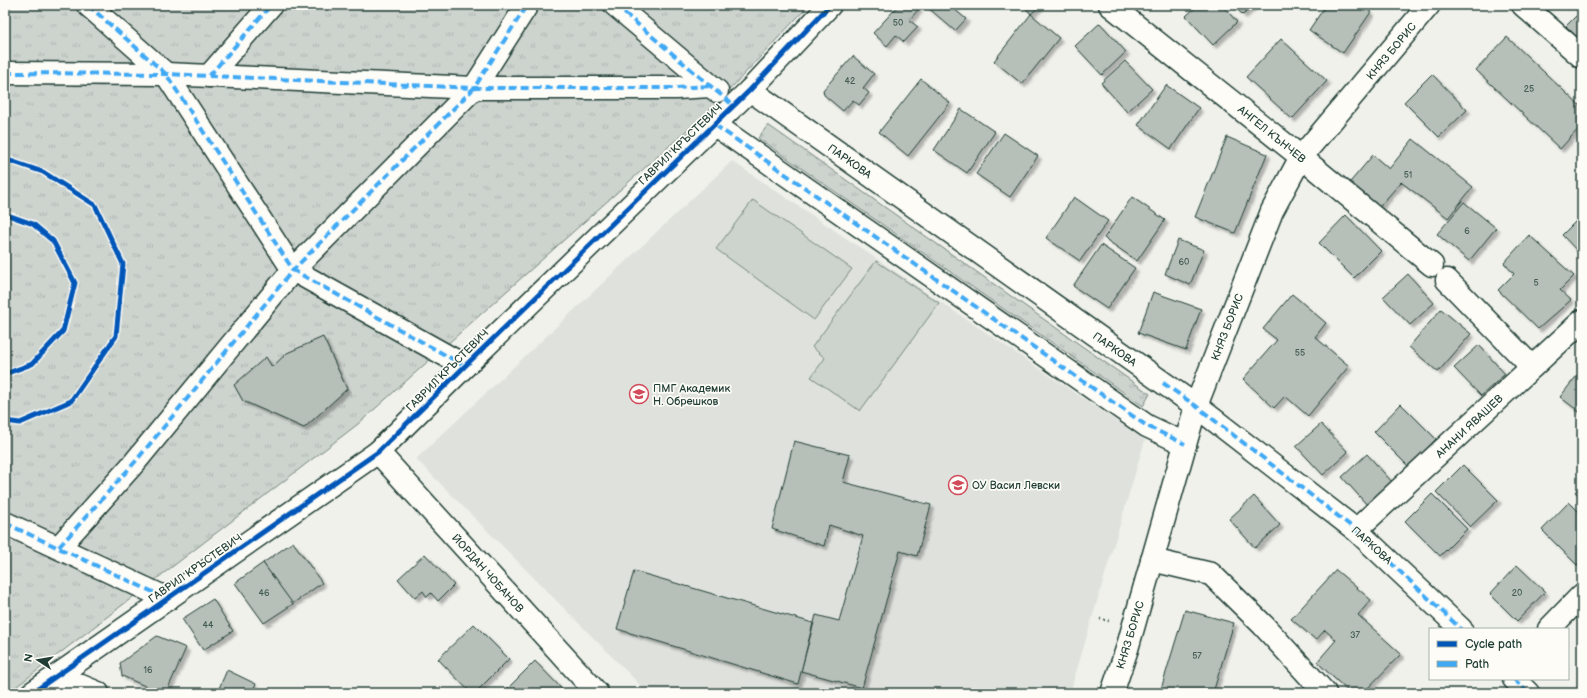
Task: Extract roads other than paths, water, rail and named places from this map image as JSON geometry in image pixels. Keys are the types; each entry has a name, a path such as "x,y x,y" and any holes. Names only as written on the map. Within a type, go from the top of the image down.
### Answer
{"street":[{"path":"88,5 166,74 293,270 465,366"},
{"path":"209,76 271,5"},
{"path":"59,547 135,462 293,270 474,88 527,5"},
{"path":"615,5 734,106"},
{"name":"ГАВРИЛ КРЪСТЕВИЧ","path":"32,693 378,452 715,125 830,5"},
{"name":"АНГЕЛ КЪНЧЕВ","path":"1110,5 1301,157 1440,273 1532,367"},
{"name":"КНЯЗ БОРИС","path":"1112,693 1127,649 1196,406 1272,211 1301,157 1429,5"},
{"path":"1523,5 1582,57"},
{"path":"5,73 166,74 474,88 676,88 711,86"},
{"name":"ПАРКОВА","path":"750,90 1196,406 1356,530 1460,628"},
{"path":"715,125 1147,426 1185,444"},
{"name":"АНАНИ ЯВАШЕВ","path":"1356,530 1582,321"},
{"name":"ЙОРДАН ЧОБАНОВ","path":"378,452 597,693"},
{"path":"5,523 168,598"},
{"path":"1152,560 1211,574 1263,625 1325,693"},
{"path":"1550,628 1582,596"},
{"path":"57,676 98,693"},
{"path":"1515,680 1528,693"}],"place":[{"name":"ПМГ Академик Н. Обрешков","path":"639,394"},
{"name":"ОУ Васил Левски","path":"958,485"}]}
